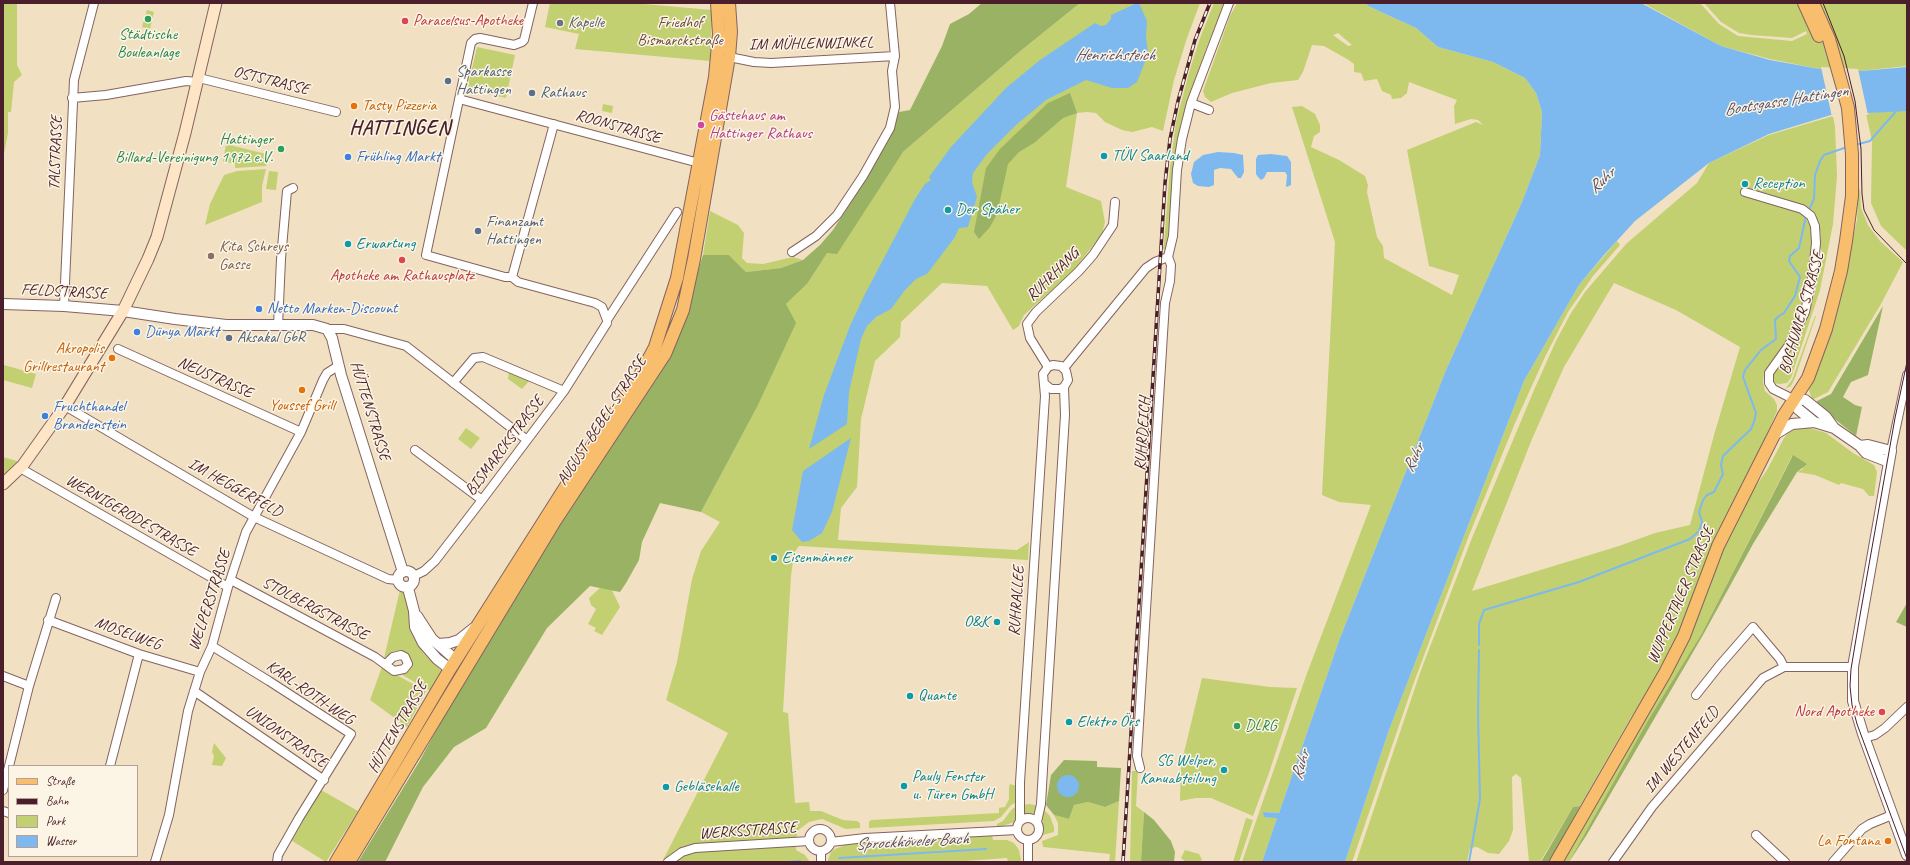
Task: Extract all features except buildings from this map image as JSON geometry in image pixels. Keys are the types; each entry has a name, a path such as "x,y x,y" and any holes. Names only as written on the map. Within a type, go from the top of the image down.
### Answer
{"main road":[{"path":"3,484 20,468 65,406 123,311 157,237 198,80 216,3"},
{"name":"AUGUST-BEBEL-STRASSE","path":"463,671 475,654 498,612 555,521 665,354 683,310 688,286 705,164 715,77 719,37 717,3"},
{"name":"AUGUST-BEBEL-STRASSE","path":"453,664 571,477 639,377 655,347 677,278 729,57 731,32 729,3"},
{"name":"BOCHUMER STRASSE","path":"1804,3 1821,42 1835,86 1849,172"},
{"name":"BOCHUMER STRASSE","path":"1793,399 1817,329 1833,271 1849,172 1848,116 1842,85 1829,39 1813,3"},
{"name":"AUGUST-BEBEL-STRASSE","path":"719,37 724,43 724,51 729,57"},
{"name":"WUPPERTALER STRASSE","path":"1556,862 1665,673 1684,636 1718,546 1793,399"},
{"path":"453,664 463,671"},
{"name":"HÜTTENSTRASSE","path":"336,862 453,664"},
{"name":"HÜTTENSTRASSE","path":"348,862 463,671"}],"street":[{"name":"TALSTRASSE","path":"64,306 74,80 94,3"},
{"path":"533,3 524,40 520,44 514,45 480,38 475,39 471,43 426,255 505,277 512,277 518,282 595,303 602,308 607,321"},
{"name":"IM MÜHLENWINKEL","path":"792,252 816,236 837,214 863,176 890,128 895,107 892,71 895,56 890,3"},
{"name":"RUHRDEICH","path":"1140,768 1137,748 1165,303 1171,271 1171,265 1168,257 1173,236 1179,154 1191,104 1229,3"},
{"name":"IM MÜHLENWINKEL","path":"729,57 754,62 771,63 895,56"},
{"name":"OSTSTRASSE","path":"72,101 106,94 198,80 336,112"},
{"name":"ROONSTRASSE","path":"460,99 705,164"},
{"path":"1191,104 1209,110"},
{"path":"512,277 554,124"},
{"path":"278,326 281,259 290,189"},
{"path":"1745,192 1792,205 1808,213 1813,220 1816,233 1810,294 1797,330 1769,373 1769,383 1773,389 1793,399"},
{"name":"RUHRHANG","path":"1048,367 1030,338 1027,324 1036,312 1079,272 1093,255 1112,225 1115,202"},
{"name":"BISMARCKSTRASSE","path":"414,576 424,571 435,561 564,391 677,212"},
{"path":"1064,368 1146,268 1155,262 1168,257"},
{"name":"FELDSTRASSE","path":"3,304 64,306 123,311 226,325 313,325 327,329"},
{"path":"327,329 344,329 406,346 527,440"},
{"name":"HÜTTENSTRASSE","path":"327,329 332,338 338,366 400,576"},
{"name":"NEUSTRASSE","path":"118,349 301,432"},
{"path":"453,382 474,358 483,357 564,391"},
{"path":"821,862 821,851 828,848 831,842 865,838 1017,830 1020,838 1028,840 1036,838 1040,830 1037,822 1041,804 1064,423 1064,387 1068,377 1064,368 1057,365 1048,367"},
{"name":"WELPERSTRASSE","path":"155,862 169,815 188,711 200,672 212,646 229,583 246,532 301,432 322,380 327,373 338,366"},
{"name":"RUHRALLEE","path":"1017,830 1020,820 1020,774 1045,384 1043,374 1048,367"},
{"path":"1907,375 1891,451 1853,667 1853,701 1864,738 1907,855"},
{"path":"1045,384 1048,388 1054,390 1064,387"},
{"name":"BOCHUMER STRASSE","path":"1793,399 1798,409 1814,422"},
{"name":"BOCHUMER STRASSE","path":"1793,399 1805,400 1826,417 1834,428"},
{"name":"IM HEGGERFELD","path":"65,406 254,517 388,578 400,576"},
{"name":"BOCHUMER STRASSE","path":"1774,434 1792,424 1814,422 1834,428 1860,446 1866,453 1889,462"},
{"name":"BOCHUMER STRASSE","path":"1860,446 1868,445 1891,451"},
{"path":"415,450 482,500"},
{"name":"WERNIGERODESTRASSE","path":"20,468 229,583"},
{"path":"408,571 414,576 414,583 408,588 401,586 400,576 408,571"},
{"name":"STOLBERGSTRASSE","path":"229,583 386,664"},
{"path":"408,588 414,611 415,627 423,643 437,658 453,664"},
{"path":"9,765 29,686 56,598"},
{"path":"414,611 426,632 438,644 453,664"},
{"name":"MOSELWEG","path":"48,620 139,654 200,672"},
{"name":"AUGUST-BEBEL-STRASSE","path":"438,644 450,643 459,640 479,625"},
{"name":"IM WESTENFELD","path":"1696,695 1753,627 1780,659 1784,667"},
{"name":"KARL-ROTH-WEG","path":"212,646 269,680 351,734 324,780"},
{"path":"110,765 139,654"},
{"name":"IM WESTENFELD","path":"1612,862 1652,807 1757,683 1769,674 1784,667 1853,667"},
{"path":"3,676 29,686"},
{"name":"UNIONSTRASSE","path":"194,691 324,780 292,830 278,855 277,862"},
{"path":"1864,738 1885,728 1907,707"},
{"path":"3,790 8,770"},
{"path":"1833,862 1862,830 1870,824 1892,815"},
{"path":"1020,820 1030,818 1037,822"},
{"name":"WERKSSTRASSE","path":"821,851 813,849 809,841 811,834 820,829 830,835 831,842"},
{"path":"1756,836 1785,862"},
{"path":"1028,840 1028,862"},
{"name":"WERKSSTRASSE","path":"668,862 682,852 695,848 809,841"}],"green space":[{"path":"3,3 17,3 17,65 22,75 14,82 11,112 8,112 8,133 3,159"},
{"name":"Friedhof Bismarckstraße","path":"550,3 633,3 712,10 710,61 575,49 579,34 545,27"},
{"path":"982,3 1080,3 1018,53 903,152 837,254 827,253 807,284 786,304 796,323 756,409 701,512 660,503 642,542 639,560 620,592 590,586 547,628 486,728 454,747 423,787 385,862 358,862 419,762 459,689 682,321 703,255 729,255 746,272 781,268 803,260 820,245 833,230 866,179 899,112 910,110 942,46 950,24 969,14"},
{"path":"1080,3 1200,3 1174,80 1163,131 1152,127 1132,132 1122,130 1105,122 1096,113 1077,113 1066,187 1101,201 1105,222 1102,234 1073,271 1024,315 1019,326 1013,330 987,286 942,283 901,322 900,337 875,361 861,419 857,487 841,508 838,540 1017,550 1029,542 1028,560 799,546 794,553 791,576 783,712 788,713 795,803 809,802 810,811 821,811 843,820 857,821 860,823 860,828 846,829 822,819 809,822 797,831 796,850 805,855 810,862 662,862 728,733 666,700 677,662 692,579 701,551 720,522 701,512 756,409 786,304 807,284 827,252 903,152 1018,53"},
{"path":"1214,3 1225,3 1206,49 1181,122 1176,150 1169,234 1165,249 1162,249 1164,244 1170,167 1176,122 1190,69"},
{"path":"1237,3 1366,3 1368,6 1416,28 1438,47 1493,62 1525,78 1536,93 1542,112 1540,155 1522,202 1446,370 1340,638 1279,813 1263,812 1277,818 1262,862 1242,862 1306,676 1371,505 1339,502 1322,495 1335,242 1292,107 1302,106 1315,114 1320,125 1320,132 1314,136 1311,147 1339,160 1365,176 1368,185 1367,192 1377,237 1383,246 1384,258 1452,295 1459,275 1429,266 1407,150 1476,122 1483,125 1478,120 1471,119 1455,124 1454,106 1457,100 1409,82 1407,93 1401,98 1392,99 1391,95 1382,91 1377,79 1364,81 1361,73 1354,72 1354,64 1324,46 1312,45 1303,72 1298,80 1271,83 1232,93 1211,102 1205,97 1203,91 1230,16","holes":["1338,33 1352,45 1348,46 1333,35"]},
{"path":"1643,3 1700,3 1719,24 1738,36 1792,41 1807,34 1806,31 1792,38 1739,33 1721,22 1704,3 1907,3 1907,66 1861,71 1820,69 1770,59 1721,46"},
{"name":"Städtische Bouleanlage","path":"147,10 154,12 150,29 142,27"},
{"path":"477,47 515,55 506,98 467,90"},
{"path":"1070,93 1077,113 1063,118 1034,143 1019,152 1008,164 997,214 990,227 979,239 974,232 986,168 1000,149 1048,103"},
{"path":"603,104 613,106 612,113 602,111"},
{"path":"1907,110 1907,251 1881,226 1871,203 1872,141 1866,114 1882,111"},
{"path":"1833,116 1835,127 1837,176 1833,224 1820,290 1791,378 1787,383 1774,383 1772,375 1785,358 1801,331 1815,293 1822,252 1820,246 1821,236 1819,225 1814,214 1807,207 1800,213 1804,215 1812,229 1812,246 1806,295 1793,331 1764,372 1763,382 1765,391 1774,399 1777,405 1777,411 1762,445 1720,528 1670,656 1630,719 1580,806 1573,807 1540,862 1529,862 1521,778 1516,774 1512,777 1513,830 1509,841 1499,854 1488,853 1477,847 1470,848 1467,862 1356,862 1421,670 1472,538 1534,390 1556,341 1571,313 1585,292 1626,244 1697,183 1709,163 1769,135","holes":["1614,283 1676,310 1740,347 1714,435 1690,525 1655,533 1619,546 1472,591 1532,439 1564,367"]},
{"path":"226,144 270,155 266,166 235,168 235,164 223,161"},
{"path":"266,169 262,186 262,202 205,225 210,204 224,175 237,171"},
{"path":"269,171 278,172 276,190 266,189"},
{"path":"1860,188 1861,208 1868,225 1880,241 1903,262 1881,304 1828,392 1812,400 1809,390 1811,380 1848,259 1857,220 1858,193"},
{"path":"710,211 738,225 744,233 742,258 747,263 763,264 793,257 803,260 781,268 746,272 729,255 703,255"},
{"path":"1617,241 1620,245 1593,276 1568,312 1545,357 1515,423 1468,538 1413,685 1352,862 1345,862 1389,730 1524,381 1579,285"},
{"path":"1883,306 1868,375 1851,382 1843,397 1855,405 1862,407 1856,436 1816,404 1817,401 1831,394"},
{"path":"1815,316 1795,378 1791,386 1785,389 1792,380"},
{"path":"4,365 36,374 32,388 3,380"},
{"path":"509,371 530,380 522,389 508,379"},
{"path":"1798,427 1810,428 1826,433 1853,453 1874,465 1877,472 1874,496 1869,496 1863,489 1841,483 1839,485 1815,475 1797,472 1803,469 1792,456 1701,635 1581,843 1569,862 1561,862 1753,490 1767,470 1784,438 1789,432"},
{"path":"466,428 480,438 471,449 458,439"},
{"path":"1793,455 1807,464 1797,472 1753,544 1703,635 1586,836 1569,862 1649,719 1701,635"},
{"path":"3,457 17,461 3,478"},
{"path":"602,586 610,586 620,607 602,635 594,631 596,628 588,624 596,609 591,605 589,598"},
{"path":"400,590 404,590 410,618 423,653 443,672 432,692 399,673 409,659 392,654 384,658"},
{"path":"1907,603 1907,627 1896,622"},
{"path":"383,664 391,672 426,691 407,727 370,700"},
{"name":"DLRG","path":"1202,678 1270,687 1297,688 1253,816 1211,798 1196,798 1180,801 1181,765"},
{"path":"214,743 226,758 222,766 212,765"},
{"path":"1064,760 1097,761 1097,767 1121,768 1119,801 1105,807 1088,802 1074,805 1069,819 1054,815 1046,805 1051,775"},
{"path":"1132,771 1138,771 1136,806 1144,812 1141,862 1130,862"},
{"path":"1010,784 1017,786 1017,802 1011,805 1001,817 994,821 869,828 869,822 871,820 999,813 999,808 1005,807 1009,799"},
{"path":"321,790 358,811 326,862 289,839"},
{"path":"1119,801 1115,862 1109,862 1110,854 1043,847 1042,841 1058,835 1058,823 1054,815 1069,819 1074,805 1088,802 1105,807"},
{"path":"1030,804 1038,806 1036,816 1030,814 1023,815 1022,805"},
{"path":"1017,806 1017,818 1014,822 997,828 997,824 1003,821 1012,809"},
{"path":"1580,806 1550,862 1541,862 1573,807"},
{"path":"1042,808 1050,816 1054,827 1054,832 1043,835"},
{"path":"1144,812 1154,820 1171,841 1175,852 1174,862 1141,862"},
{"path":"1246,818 1253,820 1239,862 1233,862"},
{"path":"992,835 993,840 1007,840 1014,843 1019,850 1021,860 1019,862 1008,862 1007,858 951,862 827,862 831,852 848,844"},
{"path":"1185,850 1199,854 1202,860 1199,862 1186,862 1181,858"}],"water":[{"name":"Henrichsteich","path":"1139,3 1147,21 1146,37 1148,54 1137,82 1128,88 1112,88 1086,80 1046,100 1016,125 987,154 973,173 972,182 977,197 968,227 959,228 955,237 927,274 916,279 905,290 891,309 876,317 867,326 861,339 849,392 847,424 809,449 824,395 850,326 864,296 915,199 925,184 931,180 929,177 951,147 1006,88 1040,60 1095,23 1101,26 1106,25 1111,19 1111,15"},
{"path":"1366,3 1641,3 1721,46 1770,60 1820,69 1861,71 1907,67 1907,111 1831,115 1769,134 1709,163 1635,221 1604,255 1579,285 1524,381 1389,730 1345,862 1262,862 1277,818 1264,817 1263,812 1279,813 1340,638 1446,370 1522,202 1540,155 1542,112 1536,93 1525,78 1493,62 1438,47 1416,28 1368,6"},
{"path":"1218,152 1243,155 1244,172 1241,178 1238,178 1231,169 1220,168 1214,170 1214,185 1209,187 1198,186 1193,183 1191,174 1194,162 1203,155"},
{"path":"1271,154 1287,156 1291,162 1291,185 1286,186 1287,175 1285,172 1267,172 1261,180 1256,174 1256,159 1258,155"},
{"path":"851,438 832,512 822,533 809,541 802,542 792,530 803,471"},
{"path":"1068,775 1076,778 1079,786 1076,794 1068,797 1060,794 1057,786 1060,778"}],"pier":[{"path":"1821,67 1858,69 1868,115 1832,117"}],"waterway":[{"path":"1855,145 1870,141 1898,109"},
{"path":"1808,212 1814,199 1815,175 1820,161 1824,155 1847,147"},
{"path":"1479,645 1479,624 1484,610 1579,582 1690,539 1699,531 1702,522 1699,512 1703,500 1707,495 1714,492 1723,474 1721,465 1723,456 1751,429 1754,422 1756,413 1743,377 1745,370 1761,350 1776,339 1775,320 1784,313 1795,296 1800,277 1789,261 1790,256 1799,248 1806,216"},
{"path":"1469,862 1480,799 1478,714 1479,650"},
{"name":"Sprockhöveler Bach","path":"839,858 986,849"},
{"name":"Sprockhöveler Bach","path":"787,862 800,861"},
{"name":"Sprockhöveler Bach","path":"711,862 723,862"}],"tram line":[{"path":"1823,3 1844,56 1855,101 1861,149 1862,194 1864,210 1874,230 1907,264"},
{"path":"1907,362 1895,418 1859,621 1851,669 1850,686 1852,705 1857,724 1907,859"}],"railway":[{"path":"1123,862 1165,183 1170,139 1178,101 1195,40 1210,3"}],"place":[{"name":"Städtische Bouleanlage","path":"148,19"},
{"name":"Paracelsus-Apotheke","path":"405,21"},
{"name":"Kapelle","path":"560,23"},
{"name":"Sparkasse Hattingen","path":"448,81"},
{"name":"Rathaus","path":"532,93"},
{"name":"Tasty Pizzeria","path":"354,106"},
{"name":"Gästehaus am Hattinger Rathaus","path":"701,125"},
{"name":"Hattinger Billard-Vereinigung 1972 e.V.","path":"281,149"},
{"name":"TÜV Saarland","path":"1104,156"},
{"name":"Frühling Markt","path":"348,157"},
{"name":"Reception","path":"1745,184"},
{"name":"Der Späher","path":"948,210"},
{"name":"Finanzamt Hattingen","path":"478,231"},
{"name":"Erwartung","path":"348,244"},
{"name":"Kita Schreys Gasse","path":"211,256"},
{"name":"Apotheke am Rathausplatz","path":"402,260"},
{"name":"Netto Marken-Discount","path":"259,309"},
{"name":"Dünya Markt","path":"137,332"},
{"name":"Aksakal GbR","path":"229,338"},
{"name":"Akropolis Grillrestaurant","path":"112,358"},
{"name":"Youssef Grill","path":"302,390"},
{"name":"Fruchthandel Brandenstein","path":"45,416"},
{"name":"Eisenmänner","path":"774,558"},
{"name":"O&K","path":"997,622"},
{"name":"Quante","path":"910,696"},
{"name":"Nord Apotheke","path":"1882,712"},
{"name":"Elektro Örs","path":"1069,722"},
{"name":"DLRG","path":"1237,726"},
{"name":"SG Welper, Kanuabteilung","path":"1224,770"},
{"name":"Pauly Fenster u. Türen GmbH","path":"904,786"},
{"name":"Gebläsehalle","path":"666,787"},
{"name":"La Fontana","path":"1888,841"}],"district":[{"name":"HATTINGEN","path":"400,129"}],"water label":[{"name":"Bootsgasse Hattingen","path":"1786,101"},
{"name":"Ruhr","path":"1602,181"},
{"name":"Ruhr","path":"1414,458"},
{"name":"Ruhr","path":"1301,765"}]}
